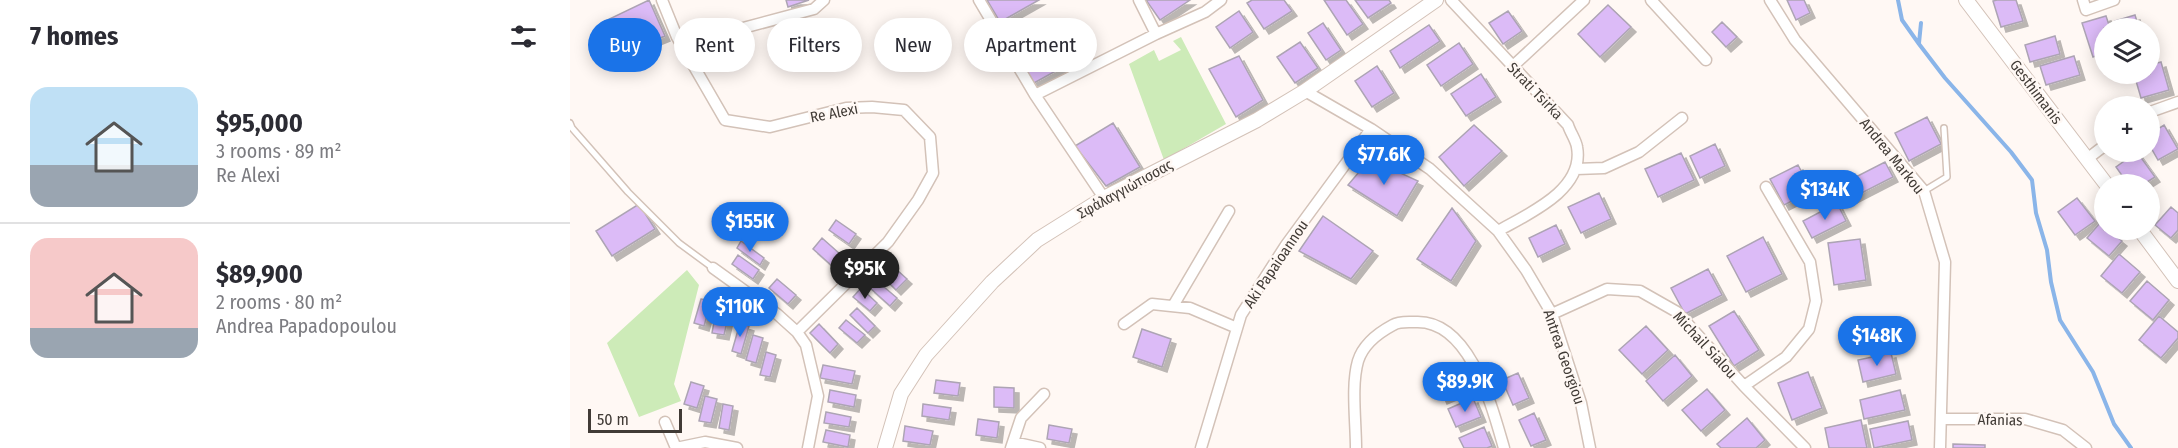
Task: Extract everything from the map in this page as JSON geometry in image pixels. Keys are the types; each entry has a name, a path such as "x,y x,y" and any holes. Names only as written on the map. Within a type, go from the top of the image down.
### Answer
{"street":[{"name":"Re Alexi","path":"662,0 674,30"},
{"path":"755,25 814,9 824,0"},
{"path":"979,0 1035,95 1104,198"},
{"path":"1139,0 1156,34"},
{"path":"1035,95 1205,12 1221,0"},
{"name":"Σφάλαγγιώτισσας","path":"885,448 901,394 926,355 992,282 1037,240 1104,198 1257,120 1305,91 1436,0"},
{"name":"Strati Tsirka","path":"1451,0 1568,125 1577,147 1576,169"},
{"path":"1512,67 1584,0"},
{"path":"1651,0 1706,60"},
{"name":"Andrea Markou","path":"1770,0 1795,40 1924,191 1945,262 1940,448"},
{"name":"Gesthimanis","path":"1966,0 2098,174"},
{"path":"2083,0 2086,10 2114,0"},
{"name":"Re Alexi","path":"697,72 725,120 770,127 846,108 872,107 904,110 930,137 933,173 918,200 888,242 796,332"},
{"name":"Antrea Georgiou","path":"1305,91 1371,129 1430,169 1498,231 1526,270 1551,314 1581,403 1590,448"},
{"path":"2160,108 2178,102"},
{"path":"1498,231 1558,195 1576,169 1604,168 1639,152 1682,118"},
{"name":"Aki Papaioannou","path":"1201,448 1241,315 1286,244 1371,129"},
{"path":"2087,159 2094,154"},
{"path":"1744,386 1786,357 1809,329 1816,301 1810,262 1766,187"},
{"path":"1173,306 1229,211"},
{"path":"2147,240 2178,281"},
{"path":"713,268 777,314 806,345 818,396 808,448"},
{"name":"Michail Sialou","path":"1551,314 1607,289 1640,291 1677,312 1744,386 1806,448"},
{"path":"1124,324 1152,304 1191,308 1238,328"},
{"path":"1356,448 1356,380 1359,359 1371,339 1395,323 1424,321 1448,331 1467,352 1493,410 1504,448"},
{"path":"1040,448 1012,445 1021,418 1044,394"},
{"name":"Afanias","path":"1942,419 2025,419 2063,430 2086,448"},
{"path":"665,422 676,448 705,442 737,448"}],"lane":[{"path":"570,123 628,192 679,243 713,268"},
{"path":"1924,191 1947,177 1944,128"}],"green space":[{"path":"1181,37 1226,124 1164,160 1129,64 1154,50 1159,61 1181,50 1173,41"},
{"path":"687,270 699,285 674,384 681,401 639,417 607,343"}],"building":[{"path":"649,0 657,18 611,18"},
{"path":"786,0 809,0 788,7"},
{"path":"987,0 1039,0 1007,18 998,18"},
{"path":"1146,0 1190,0 1160,20"},
{"path":"1252,0 1284,0 1292,11 1264,29 1247,3"},
{"path":"1324,0 1346,0 1363,24 1347,35"},
{"path":"1355,0 1389,0 1391,3 1368,18"},
{"path":"1787,0 1804,0 1810,13 1796,20"},
{"path":"2016,0 2023,21 2001,27 1993,1"},
{"path":"1608,5 1631,27 1600,57 1578,34"},
{"path":"1239,11 1253,32 1230,48 1216,27"},
{"path":"1508,11 1522,31 1503,44 1489,23"},
{"path":"2094,20 2093,57 2082,23"},
{"path":"1722,22 1737,37 1726,47 1712,32"},
{"path":"1323,23 1341,50 1326,60 1308,33"},
{"path":"1429,25 1440,41 1400,68 1390,51"},
{"path":"2055,36 2060,54 2030,62 2025,45"},
{"path":"1300,42 1318,68 1295,83 1277,57"},
{"path":"1459,43 1473,64 1441,86 1427,65"},
{"path":"1239,56 1263,100 1236,117 1209,69"},
{"path":"2074,56 2080,75 2046,85 2040,66"},
{"path":"2160,62 2169,90 2140,96 2137,84 2160,84"},
{"path":"1377,66 1394,93 1372,107 1355,81"},
{"path":"1027,72 1054,72 1034,83"},
{"path":"1481,74 1496,97 1466,116 1451,94"},
{"path":"1927,117 1941,144 1909,161 1895,133"},
{"path":"1113,123 1140,167 1106,186 1075,146"},
{"path":"1474,125 1502,151 1464,186 1439,157"},
{"path":"2164,125 2178,149 2160,159 2160,128"},
{"path":"1715,144 1725,166 1700,178 1690,156"},
{"path":"1681,153 1694,180 1658,197 1645,169"},
{"path":"1370,159 1418,181 1397,216 1348,185"},
{"path":"1885,162 1893,177 1846,201 1838,186"},
{"path":"2123,162 2144,162 2153,174 2121,174 2116,167"},
{"path":"1798,165 1812,191 1784,205 1770,179"},
{"path":"1599,193 1611,219 1581,233 1568,207"},
{"path":"2077,198 2094,222 2075,235 2058,212"},
{"path":"1837,203 1846,221 1812,238 1803,221"},
{"path":"639,204 655,229 612,256 596,231"},
{"path":"2171,207 2178,213 2178,230 2171,238 2160,229 2160,219"},
{"path":"1452,208 1476,241 1451,281 1417,259"},
{"path":"1323,216 1373,251 1351,279 1299,251"},
{"path":"836,220 856,234 849,244 829,230"},
{"path":"1556,225 1565,244 1538,257 1529,238"},
{"path":"2094,230 2094,240 2122,241 2109,256 2087,238"},
{"path":"1763,237 1782,274 1746,292 1727,256"},
{"path":"822,238 840,254 831,265 813,249"},
{"path":"1860,239 1866,280 1834,285 1828,243"},
{"path":"741,241 764,258 760,265 737,248"},
{"path":"2119,254 2140,272 2122,293 2101,276"},
{"path":"738,255 759,270 753,279 732,264"},
{"path":"887,261 907,279 896,290 877,271"},
{"path":"1708,269 1722,295 1685,314 1671,288"},
{"path":"777,279 796,295 788,304 769,288"},
{"path":"877,281 897,298 890,306 870,288"},
{"path":"2147,281 2169,300 2153,320 2130,301"},
{"path":"861,288 877,303 870,311 853,297"},
{"path":"701,299 711,301 704,326 694,323"},
{"path":"717,306 730,309 724,335 712,333"},
{"path":"857,308 875,326 868,333 850,315"},
{"path":"1734,311 1759,350 1734,366 1709,326"},
{"path":"2159,316 2178,332 2178,338 2161,358 2139,340"},
{"path":"846,320 865,335 857,343 839,328"},
{"path":"740,323 749,326 741,354 732,351"},
{"path":"819,324 838,344 830,353 810,333"},
{"path":"1646,326 1668,350 1642,374 1619,350"},
{"path":"1142,329 1171,339 1162,367 1133,357"},
{"path":"753,335 763,338 756,363 746,360"},
{"path":"766,352 776,355 770,377 760,375"},
{"path":"1891,353 1896,374 1863,382 1858,360"},
{"path":"1675,355 1692,376 1663,401 1646,381"},
{"path":"823,365 855,371 852,384 820,378"},
{"path":"1464,367 1473,386 1442,399 1434,380"},
{"path":"1808,372 1822,408 1792,420 1778,383"},
{"path":"1518,373 1529,398 1513,405 1502,380"},
{"path":"936,380 960,383 958,396 934,393"},
{"path":"691,382 704,386 697,408 684,404"},
{"path":"994,387 1014,388 1014,408 994,407"},
{"path":"1707,389 1725,410 1701,431 1682,410"},
{"path":"830,390 856,395 854,407 828,402"},
{"path":"1900,390 1905,410 1864,419 1860,400"},
{"path":"705,396 717,399 711,423 699,421"},
{"path":"1473,398 1481,417 1456,427 1448,409"},
{"path":"723,404 733,406 729,430 719,428"},
{"path":"923,404 951,408 949,420 922,416"},
{"path":"826,412 851,417 849,427 824,423"},
{"path":"1534,413 1546,440 1531,446 1519,420"},
{"path":"1747,418 1765,440 1756,448 1721,448 1717,444"},
{"path":"978,419 999,422 997,438 976,435"},
{"path":"1861,420 1867,448 1829,448 1825,428"},
{"path":"1908,421 1912,440 1874,448 1870,429"},
{"path":"1049,425 1072,429 1069,443 1047,439"},
{"path":"905,426 933,431 930,445 903,441"},
{"path":"1484,427 1492,446 1464,448 1459,438"},
{"path":"826,430 850,435 848,447 823,442"},
{"path":"1953,444 1985,445 1985,448 1953,448"}],"waterway":[{"path":"1898,0 1902,20 1919,44 2032,180 2036,213 2047,250 2051,282 2060,320 2093,372 2114,424 2131,448"},
{"path":"1919,43 1921,23"}]}
